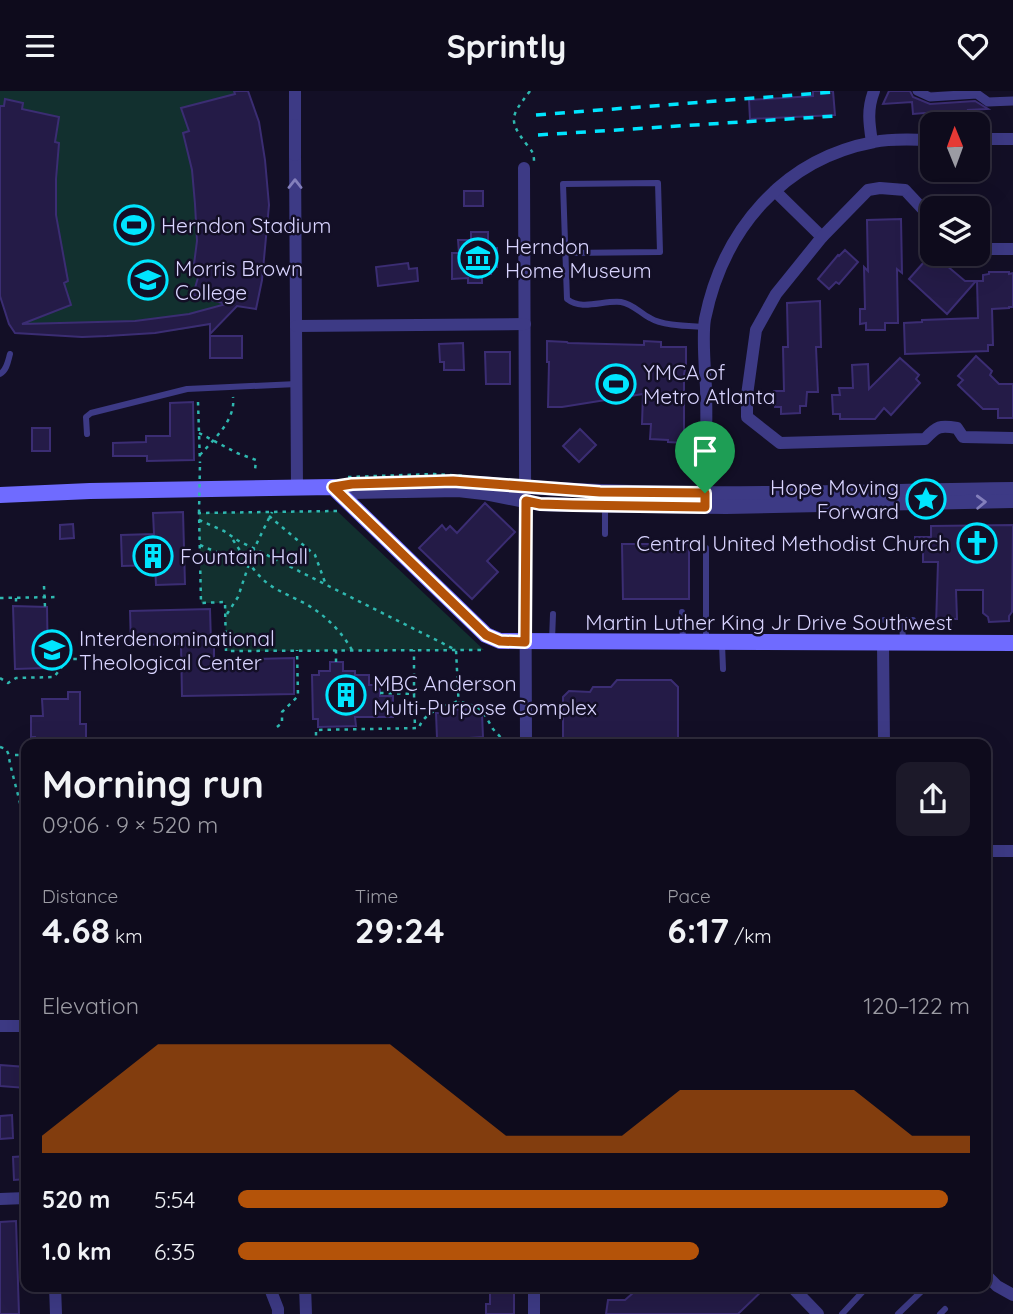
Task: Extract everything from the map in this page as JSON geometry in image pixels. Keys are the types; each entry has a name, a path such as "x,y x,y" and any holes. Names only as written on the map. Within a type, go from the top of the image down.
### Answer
{"main road":[{"path":"0,495 333,487"},
{"name":"Martin Luther King Jr Drive Southwest","path":"333,487 486,635 500,641 1013,643"}],"street":[{"path":"295,91 297,488"},
{"path":"872,142 868,115 874,91"},
{"path":"916,91 930,97 978,93 988,102 1013,101"},
{"path":"955,93 955,107"},
{"path":"990,139 1013,139"},
{"path":"705,500 704,327 721,264 734,239 767,197 810,165 835,153 872,142 920,140"},
{"path":"524,168 526,739"},
{"path":"920,206 905,190 868,190 822,237 776,294 756,330 747,395 747,417 780,443 925,439 935,428 947,426 957,428 963,437 1013,438"},
{"path":"775,191 822,237"},
{"path":"990,249 1013,249"},
{"path":"296,326 525,324"},
{"path":"333,487 352,492 600,492 705,500 1013,501"},
{"path":"526,494 540,504 604,506 1013,489"},
{"path":"883,643 884,739"},
{"path":"991,851 1013,851"},
{"path":"0,1026 21,1025"},
{"path":"0,1199 21,1198"},
{"path":"991,1280 1013,1295"},
{"path":"55,1292 56,1314"},
{"path":"271,1292 278,1314"},
{"path":"305,1292 306,1314"},
{"path":"534,1292 534,1314"},
{"path":"796,1292 818,1314"}],"lane":[{"path":"565,253 660,252 658,183 564,184 565,253 567,299 572,303 589,305 622,302 652,320 704,327"},
{"path":"0,374 6,367 10,354"},
{"path":"87,434 86,417 98,411 187,389 297,384"},
{"path":"604,506 605,534"},
{"path":"706,548 714,643 723,669"},
{"path":"682,612 683,642"},
{"path":"552,642 553,614"},
{"path":"884,620 913,620"},
{"path":"902,620 903,643"},
{"path":"842,1314 861,1292"},
{"path":"898,1314 921,1292"}],"path":[{"path":"524,168 534,168 535,156 515,128 513,117 514,111 530,91"},
{"path":"200,456 227,423 234,409 232,387"},
{"path":"198,402 201,603 225,602 226,651 484,650"},
{"path":"199,433 256,460 255,470"},
{"path":"199,513 337,511"},
{"path":"225,615 238,597 248,563 272,512"},
{"path":"270,516 314,555 326,585"},
{"path":"199,520 456,650"},
{"path":"231,537 248,563 265,581 330,621 352,650"},
{"path":"200,545 242,563 248,563"},
{"path":"44,586 45,607"},
{"path":"0,598 59,597"},
{"path":"16,598 16,606"},
{"path":"277,727 282,723 282,712 298,697 297,650"},
{"path":"336,650 336,662"},
{"path":"414,650 415,729"},
{"path":"456,650 459,710"},
{"path":"0,678 8,683 16,678 54,677 68,659 77,659"},
{"path":"380,693 414,694"},
{"path":"316,739 316,730 419,728 428,715 458,701 477,707 483,712 502,739"},
{"path":"0,747 8,753 21,801"},
{"path":"15,755 21,755"}],"green space":[{"name":"Herndon Stadium","path":"0,91 248,91 259,122 269,205 262,280 256,309 237,307 222,322 155,333 82,337 15,333 0,296"},
{"path":"337,511 484,650 226,651 225,603 201,603 199,513"}],"building":[{"path":"234,91 248,91 259,122 265,160 269,205 262,280 256,309 237,306 210,334 210,324 155,333 107,336 15,333 9,324 0,296 0,106 4,106 5,99 23,103 22,109 59,117 55,142 59,143 56,215 68,281 64,283 71,305 22,324 135,321 189,314 226,304 193,295 199,274 193,272 197,241 195,204 192,170 183,133 189,131 181,108 235,94"},
{"path":"813,91 833,91 835,115 750,119 749,100 813,96"},
{"path":"889,91 910,91 913,97 930,104 975,101 988,109 913,114 912,102 883,104"},
{"path":"464,191 483,191 483,206 464,206"},
{"path":"901,219 902,273 897,269 898,323 885,323 885,330 866,330 866,323 860,324 860,309 865,309 864,267 868,271 867,220"},
{"path":"471,232 488,232 488,249 497,248 497,267 491,267 491,274 482,274 482,283 468,283 468,278 452,279 452,253 459,253 458,240 471,240"},
{"path":"845,250 858,262 839,284 836,282 829,289 818,279"},
{"path":"408,263 409,269 417,268 418,281 378,286 376,267"},
{"path":"920,266 947,266 965,281 976,281 947,314 909,279"},
{"path":"989,272 1013,273 1013,307 992,309 993,345 988,345 988,351 905,354 904,323 978,318 977,281 983,281 983,275"},
{"path":"820,301 821,347 816,347 818,392 807,392 806,406 800,406 800,413 781,414 781,407 775,407 774,391 784,391 783,347 788,347 787,303"},
{"path":"210,336 242,336 242,358 210,358"},
{"name":"YMCA of Metro Atlanta","path":"547,341 644,345 644,341 661,342 661,347 686,347 684,443 650,439 651,424 642,424 643,394 548,407"},
{"path":"463,343 464,370 444,370 444,362 440,362 439,344"},
{"path":"485,352 510,352 510,384 486,384"},
{"path":"976,356 992,371 990,375 999,384 1013,384 1013,418 998,418 998,409 983,409 958,385 963,380 958,376"},
{"path":"900,358 919,375 916,379 920,383 891,415 884,408 875,419 840,419 840,414 833,414 832,395 840,395 839,388 853,388 852,365 868,364 869,389"},
{"path":"193,402 194,460 147,461 147,456 113,456 113,443 146,442 146,436 170,436 170,403"},
{"path":"32,428 50,428 50,451 32,451"},
{"path":"580,429 596,445 579,462 563,446"},
{"path":"485,503 515,532 487,561 498,572 472,599 419,548 442,525 446,530 450,526 457,533"},
{"name":"Fountain Hall","path":"183,512 185,584 156,585 155,565 122,566 121,535 154,534 153,513"},
{"path":"73,524 74,538 60,539 60,525"},
{"path":"1013,525 1012,612 1009,621 989,622 983,613 983,590 956,590 957,619 951,619 951,626 936,626 938,562 923,562 923,548 915,548 915,537 931,537 931,526"},
{"path":"622,544 689,544 689,599 623,599"},
{"path":"13,606 47,607 48,668 15,669"},
{"path":"210,609 214,660 294,658 294,694 182,696 181,644 131,645 130,611"},
{"name":"MBC Anderson Multi-Purpose Complex","path":"330,662 343,662 343,671 355,671 355,675 369,675 369,685 380,685 380,696 393,696 393,717 355,717 356,726 318,727 318,719 313,719 312,675 319,675 319,671 330,671"},
{"path":"617,680 671,680 678,687 678,739 565,739 563,697 569,691 590,692 593,687 611,687"},
{"path":"68,692 80,692 80,724 86,724 86,739 31,737 31,716 43,716 42,699 68,699"},
{"path":"470,709 470,713 482,713 483,737 437,738 436,713 449,713 449,710"},
{"path":"0,1065 21,1067 21,1088 0,1086"},
{"path":"12,1115 13,1138 0,1139 0,1116"},
{"path":"21,1156 21,1179 14,1180 13,1157"},
{"path":"16,1221 19,1314 0,1314 0,1222"},
{"path":"490,1292 514,1292 514,1314 486,1314 486,1304 490,1304"},
{"path":"634,1292 761,1292 738,1314 606,1314 608,1300 625,1300"}],"railway":[{"path":"536,115 833,92"},
{"path":"538,135 835,116"}],"place":[{"name":"Herndon Stadium","path":"134,225"},
{"name":"Herndon Home Museum","path":"478,258"},
{"name":"Morris Brown College","path":"148,280"},
{"name":"YMCA of Metro Atlanta","path":"616,384"},
{"name":"Hope Moving Forward","path":"926,499"},
{"name":"Central United Methodist Church","path":"977,543"},
{"name":"Fountain Hall","path":"153,556"},
{"name":"Interdenominational Theological Center","path":"52,650"},
{"name":"MBC Anderson Multi-Purpose Complex","path":"346,695"}],"route":[{"path":"453,481 600,492 705,493 705,507 540,504 526,501 525,642 500,641 486,635 333,487 453,481"}]}
